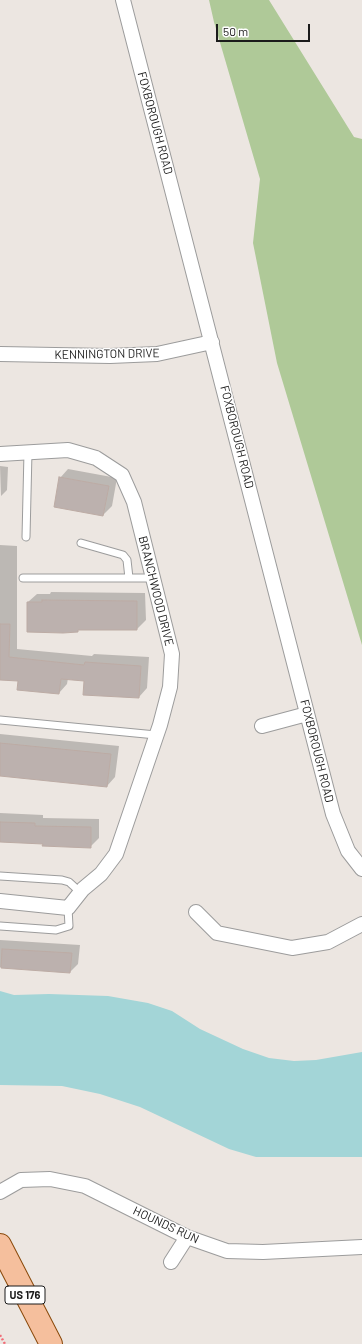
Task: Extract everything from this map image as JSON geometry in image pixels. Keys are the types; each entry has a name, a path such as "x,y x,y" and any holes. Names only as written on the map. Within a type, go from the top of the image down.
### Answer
{"main road":[{"name":"US 176","path":"0,1245 51,1344"}],"street":[{"name":"FOXBOROUGH ROAD","path":"123,0 333,814 348,851 362,869"},
{"name":"KENNINGTON DRIVE","path":"0,354 110,356 157,354 212,342"},
{"name":"BRANCHWOOD DRIVE","path":"0,454 68,450 96,458 122,476 134,502 172,654 170,687 156,735 116,854 101,874 80,892 68,908"},
{"path":"262,726 307,714"},
{"path":"0,901 68,908"},
{"path":"196,912 217,934 292,948 328,942 362,924"},
{"name":"HOUNDS RUN","path":"0,1192 21,1180 50,1179 84,1186 187,1237 227,1251 263,1252 362,1247"},
{"path":"171,1262 187,1237"}],"lane":[{"path":"26,537 28,452"},
{"path":"81,543 123,555 128,560 129,578"},
{"path":"23,578 153,578"},
{"path":"0,720 156,735"},
{"path":"0,876 62,880 69,882 80,892"},
{"path":"0,926 56,930 69,926 68,908"}],"path":[{"path":"0,1335 5,1344"}],"green space":[{"path":"209,0 269,0 354,137 362,139 362,645 277,363 253,243 260,179 214,22"}],"water":[{"path":"0,991 14,995 49,994 108,996 148,1003 172,1011 200,1029 243,1049 269,1058 294,1061 316,1060 362,1052 362,1157 256,1157 229,1149 140,1107 100,1094 62,1086 0,1085"}],"building":[{"path":"59,477 109,486 103,516 54,507"},
{"path":"42,600 137,601 137,630 78,630 78,632 63,633 27,632 27,602 42,602"},
{"path":"0,624 10,624 9,657 84,665 85,662 141,666 139,698 83,695 84,681 61,679 59,694 17,690 18,681 0,680"},
{"path":"0,743 111,754 107,787 0,776"},
{"path":"0,822 35,823 35,826 91,827 91,848 42,846 43,844 0,842"},
{"path":"2,949 72,953 70,973 1,968"}]}
